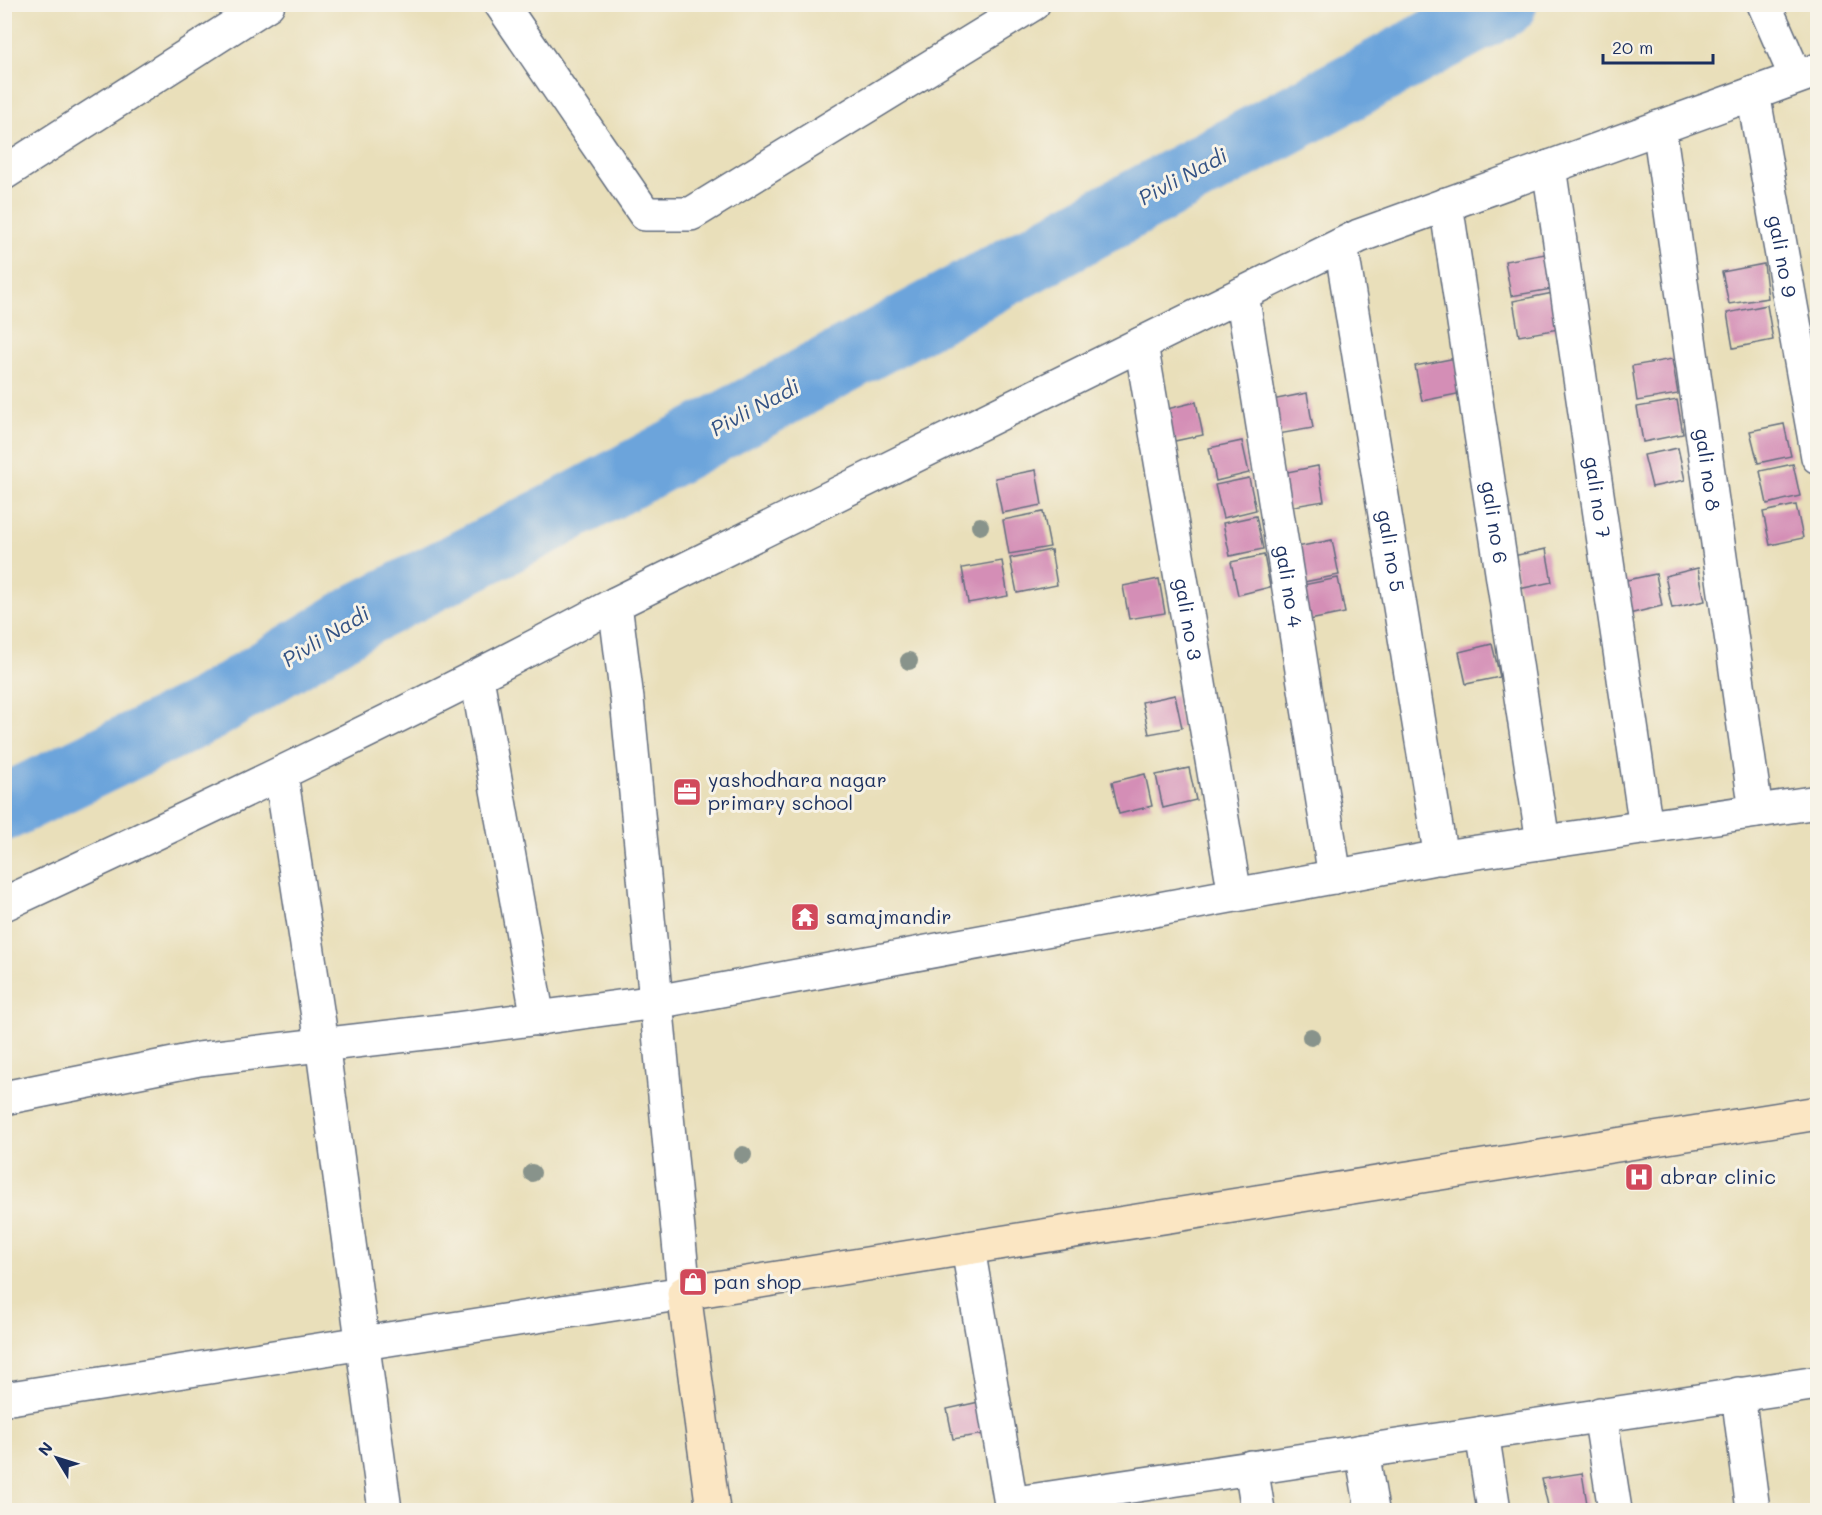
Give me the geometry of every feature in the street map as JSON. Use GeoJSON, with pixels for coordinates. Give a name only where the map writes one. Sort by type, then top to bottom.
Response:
{"type":"FeatureCollection","features":[{"type":"Feature","properties":{"kind":"street"},"geometry":{"type":"LineString","coordinates":[[4,173],[268,4]]}},
{"type":"Feature","properties":{"kind":"street"},"geometry":{"type":"LineString","coordinates":[[501,4],[645,214],[691,214],[1033,4]]}},
{"type":"Feature","properties":{"kind":"street"},"geometry":{"type":"LineString","coordinates":[[4,904],[281,774],[477,678],[615,604],[1341,245],[1446,204],[1807,74],[1764,4]]}},
{"type":"Feature","properties":{"kind":"street","name":"gali no 9"},"geometry":{"type":"LineString","coordinates":[[1753,93],[1818,458]]}},
{"type":"Feature","properties":{"kind":"street","name":"gali no 8"},"geometry":{"type":"LineString","coordinates":[[1659,127],[1756,811]]}},
{"type":"Feature","properties":{"kind":"street","name":"gali no 7"},"geometry":{"type":"LineString","coordinates":[[1549,167],[1646,828]]}},
{"type":"Feature","properties":{"kind":"street","name":"gali no 6"},"geometry":{"type":"LineString","coordinates":[[1446,204],[1544,842]]}},
{"type":"Feature","properties":{"kind":"street","name":"gali no 5"},"geometry":{"type":"LineString","coordinates":[[1341,245],[1441,858]]}},
{"type":"Feature","properties":{"kind":"street","name":"gali no 4"},"geometry":{"type":"LineString","coordinates":[[1242,294],[1335,877]]}},
{"type":"Feature","properties":{"kind":"street","name":"gali no 3"},"geometry":{"type":"LineString","coordinates":[[1141,344],[1235,895]]}},
{"type":"Feature","properties":{"kind":"street"},"geometry":{"type":"LineString","coordinates":[[615,604],[627,699],[684,1293],[713,1510]]}},
{"type":"Feature","properties":{"kind":"street"},"geometry":{"type":"LineString","coordinates":[[477,678],[538,1018]]}},
{"type":"Feature","properties":{"kind":"street"},"geometry":{"type":"LineString","coordinates":[[281,774],[322,1043],[385,1510]]}},
{"type":"Feature","properties":{"kind":"street"},"geometry":{"type":"LineString","coordinates":[[4,1098],[199,1059],[656,1002],[1441,858],[1818,802]]}},
{"type":"Feature","properties":{"kind":"street"},"geometry":{"type":"LineString","coordinates":[[4,1399],[1818,1113]]}},
{"type":"Feature","properties":{"kind":"street"},"geometry":{"type":"LineString","coordinates":[[968,1248],[1011,1504],[1030,1506],[1139,1498],[1251,1467],[1818,1383]]}},
{"type":"Feature","properties":{"kind":"street"},"geometry":{"type":"LineString","coordinates":[[1738,1394],[1753,1510]]}},
{"type":"Feature","properties":{"kind":"street"},"geometry":{"type":"LineString","coordinates":[[1600,1414],[1615,1510]]}},
{"type":"Feature","properties":{"kind":"street"},"geometry":{"type":"LineString","coordinates":[[1482,1433],[1494,1510]]}},
{"type":"Feature","properties":{"kind":"street"},"geometry":{"type":"LineString","coordinates":[[1362,1451],[1372,1510]]}},
{"type":"Feature","properties":{"kind":"street"},"geometry":{"type":"LineString","coordinates":[[1251,1467],[1258,1510]]}},
{"type":"Feature","properties":{"kind":"building"},"geometry":{"type":"Polygon","coordinates":[[[1545,254],[1552,289],[1511,296],[1505,261],[1545,254]]]}},
{"type":"Feature","properties":{"kind":"building"},"geometry":{"type":"Polygon","coordinates":[[[1764,264],[1768,298],[1729,304],[1722,272],[1764,264]]]}},
{"type":"Feature","properties":{"kind":"building"},"geometry":{"type":"Polygon","coordinates":[[[1553,293],[1559,329],[1519,336],[1513,301],[1553,293]]]}},
{"type":"Feature","properties":{"kind":"building"},"geometry":{"type":"Polygon","coordinates":[[[1767,305],[1773,340],[1733,348],[1727,313],[1767,305]]]}},
{"type":"Feature","properties":{"kind":"building"},"geometry":{"type":"Polygon","coordinates":[[[1456,358],[1462,393],[1422,401],[1415,366],[1456,358]]]}},
{"type":"Feature","properties":{"kind":"building"},"geometry":{"type":"Polygon","coordinates":[[[1672,359],[1678,394],[1637,401],[1632,366],[1672,359]]]}},
{"type":"Feature","properties":{"kind":"building"},"geometry":{"type":"Polygon","coordinates":[[[1307,393],[1313,428],[1273,435],[1267,401],[1307,393]]]}},
{"type":"Feature","properties":{"kind":"building"},"geometry":{"type":"Polygon","coordinates":[[[1677,400],[1683,434],[1643,442],[1637,407],[1677,400]]]}},
{"type":"Feature","properties":{"kind":"building"},"geometry":{"type":"Polygon","coordinates":[[[1196,402],[1203,435],[1170,442],[1163,410],[1196,402]]]}},
{"type":"Feature","properties":{"kind":"building"},"geometry":{"type":"Polygon","coordinates":[[[1784,424],[1791,456],[1758,463],[1750,431],[1784,424]]]}},
{"type":"Feature","properties":{"kind":"building"},"geometry":{"type":"Polygon","coordinates":[[[1242,441],[1249,473],[1216,481],[1209,448],[1242,441]]]}},
{"type":"Feature","properties":{"kind":"building"},"geometry":{"type":"Polygon","coordinates":[[[1678,448],[1685,480],[1652,487],[1644,455],[1678,448]]]}},
{"type":"Feature","properties":{"kind":"building"},"geometry":{"type":"Polygon","coordinates":[[[1793,464],[1800,496],[1767,504],[1760,471],[1793,464]]]}},
{"type":"Feature","properties":{"kind":"building"},"geometry":{"type":"Polygon","coordinates":[[[1318,466],[1324,501],[1283,508],[1277,474],[1318,466]]]}},
{"type":"Feature","properties":{"kind":"building"},"geometry":{"type":"Polygon","coordinates":[[[1036,470],[1042,505],[1002,513],[995,478],[1036,470]]]}},
{"type":"Feature","properties":{"kind":"building"},"geometry":{"type":"Polygon","coordinates":[[[1249,478],[1256,510],[1223,518],[1215,485],[1249,478]]]}},
{"type":"Feature","properties":{"kind":"building"},"geometry":{"type":"Polygon","coordinates":[[[1796,505],[1803,538],[1770,545],[1763,512],[1796,505]]]}},
{"type":"Feature","properties":{"kind":"building"},"geometry":{"type":"Polygon","coordinates":[[[1043,512],[1050,547],[1009,554],[1003,520],[1043,512]]]}},
{"type":"Feature","properties":{"kind":"building"},"geometry":{"type":"Polygon","coordinates":[[[1256,516],[1263,549],[1230,556],[1223,523],[1256,516]]]}},
{"type":"Feature","properties":{"kind":"building"},"geometry":{"type":"Polygon","coordinates":[[[1332,540],[1339,575],[1299,583],[1292,548],[1332,540]]]}},
{"type":"Feature","properties":{"kind":"building"},"geometry":{"type":"Polygon","coordinates":[[[1546,549],[1552,582],[1519,589],[1513,556],[1546,549]]]}},
{"type":"Feature","properties":{"kind":"building"},"geometry":{"type":"Polygon","coordinates":[[[1051,550],[1057,585],[1017,593],[1010,558],[1051,550]]]}},
{"type":"Feature","properties":{"kind":"building"},"geometry":{"type":"Polygon","coordinates":[[[1264,555],[1270,587],[1238,595],[1231,562],[1264,555]]]}},
{"type":"Feature","properties":{"kind":"building"},"geometry":{"type":"Polygon","coordinates":[[[1002,561],[1008,596],[968,603],[962,568],[1002,561]]]}},
{"type":"Feature","properties":{"kind":"building"},"geometry":{"type":"Polygon","coordinates":[[[1698,568],[1705,601],[1672,608],[1665,576],[1698,568]]]}},
{"type":"Feature","properties":{"kind":"building"},"geometry":{"type":"Polygon","coordinates":[[[1656,574],[1662,606],[1629,614],[1622,581],[1656,574]]]}},
{"type":"Feature","properties":{"kind":"building"},"geometry":{"type":"Polygon","coordinates":[[[1338,578],[1345,613],[1304,621],[1298,586],[1338,578]]]}},
{"type":"Feature","properties":{"kind":"building"},"geometry":{"type":"Polygon","coordinates":[[[1159,579],[1165,613],[1129,619],[1123,586],[1159,579]]]}},
{"type":"Feature","properties":{"kind":"building"},"geometry":{"type":"Polygon","coordinates":[[[1492,644],[1500,677],[1466,684],[1459,652],[1492,644]]]}},
{"type":"Feature","properties":{"kind":"building"},"geometry":{"type":"Polygon","coordinates":[[[1175,695],[1182,728],[1149,734],[1142,702],[1175,695]]]}},
{"type":"Feature","properties":{"kind":"building"},"geometry":{"type":"Polygon","coordinates":[[[1189,768],[1196,800],[1163,808],[1156,775],[1189,768]]]}},
{"type":"Feature","properties":{"kind":"building"},"geometry":{"type":"Polygon","coordinates":[[[1145,774],[1152,806],[1119,814],[1112,782],[1145,774]]]}},
{"type":"Feature","properties":{"kind":"building"},"geometry":{"type":"Polygon","coordinates":[[[979,1402],[985,1434],[953,1439],[947,1409],[979,1402]]]}},
{"type":"Feature","properties":{"kind":"building"},"geometry":{"type":"Polygon","coordinates":[[[1582,1473],[1588,1510],[1549,1510],[1542,1479],[1582,1473]]]}},
{"type":"Feature","properties":{"kind":"waterway","name":"Pivli Nadi"},"geometry":{"type":"LineString","coordinates":[[4,808],[207,709],[363,614],[553,517],[1504,4]]}},
{"type":"Feature","properties":{"kind":"place","name":"yashodhara nagar primary school"},"geometry":{"type":"Point","coordinates":[687,792]}},
{"type":"Feature","properties":{"kind":"place","name":"samajmandir"},"geometry":{"type":"Point","coordinates":[805,917]}},
{"type":"Feature","properties":{"kind":"place","name":"abrar clinic"},"geometry":{"type":"Point","coordinates":[1639,1177]}},
{"type":"Feature","properties":{"kind":"place","name":"pan shop"},"geometry":{"type":"Point","coordinates":[693,1282]}}]}
